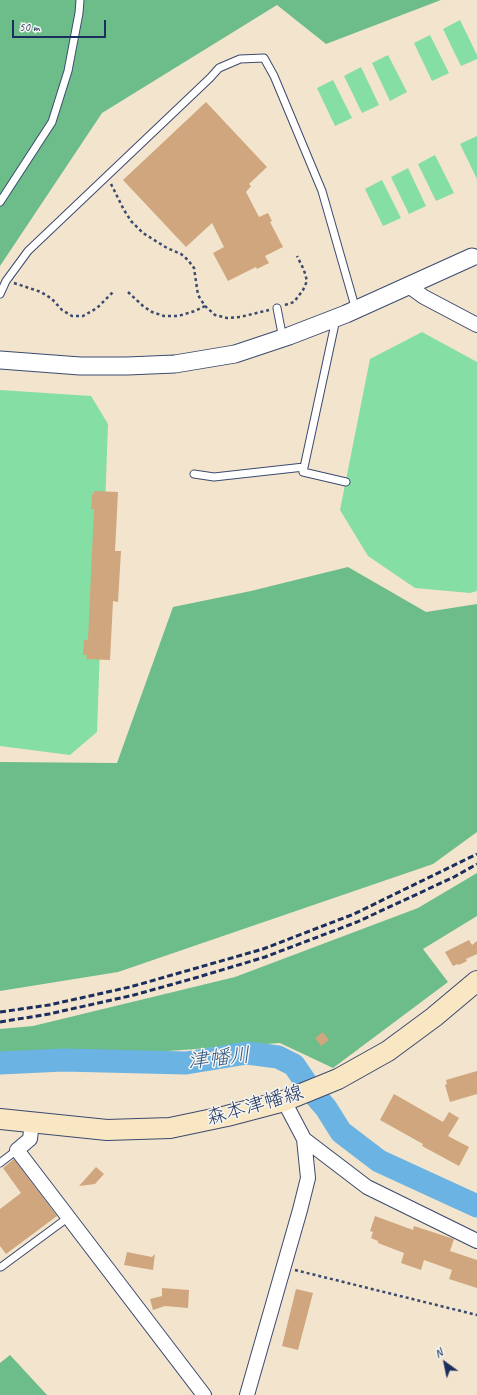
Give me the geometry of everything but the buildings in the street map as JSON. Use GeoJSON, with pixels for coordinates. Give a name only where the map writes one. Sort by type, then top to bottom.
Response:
{"type":"FeatureCollection","features":[{"type":"Feature","properties":{"kind":"main road","name":"森本津幡線"},"geometry":{"type":"LineString","coordinates":[[0,1119],[107,1130],[170,1128],[227,1116],[284,1101],[338,1079],[388,1051],[434,1017],[477,981]]}},
{"type":"Feature","properties":{"kind":"street"},"geometry":{"type":"LineString","coordinates":[[0,360],[80,366],[175,364],[235,354],[283,338],[356,310],[472,257]]}},
{"type":"Feature","properties":{"kind":"street"},"geometry":{"type":"LineString","coordinates":[[410,286],[424,298],[477,325]]}},
{"type":"Feature","properties":{"kind":"street"},"geometry":{"type":"LineString","coordinates":[[247,1395],[308,1178],[304,1139],[284,1101]]}},
{"type":"Feature","properties":{"kind":"street"},"geometry":{"type":"LineString","coordinates":[[32,1122],[30,1139],[17,1150],[204,1395]]}},
{"type":"Feature","properties":{"kind":"street"},"geometry":{"type":"LineString","coordinates":[[304,1139],[367,1187],[477,1241]]}},
{"type":"Feature","properties":{"kind":"lane"},"geometry":{"type":"LineString","coordinates":[[0,202],[52,122],[68,71],[80,0]]}},
{"type":"Feature","properties":{"kind":"lane"},"geometry":{"type":"LineString","coordinates":[[0,294],[6,281],[28,251],[219,68],[240,59],[264,58],[274,76],[322,191],[356,310]]}},
{"type":"Feature","properties":{"kind":"lane"},"geometry":{"type":"LineString","coordinates":[[277,308],[283,338]]}},
{"type":"Feature","properties":{"kind":"lane"},"geometry":{"type":"LineString","coordinates":[[336,318],[303,472],[346,482]]}},
{"type":"Feature","properties":{"kind":"lane"},"geometry":{"type":"LineString","coordinates":[[194,474],[214,477],[304,467]]}},
{"type":"Feature","properties":{"kind":"lane"},"geometry":{"type":"LineString","coordinates":[[0,1163],[17,1150]]}},
{"type":"Feature","properties":{"kind":"lane"},"geometry":{"type":"LineString","coordinates":[[0,1267],[62,1222]]}},
{"type":"Feature","properties":{"kind":"path"},"geometry":{"type":"LineString","coordinates":[[105,178],[113,186],[124,210],[143,233],[188,260],[194,268],[198,295],[205,306],[215,315],[227,318],[240,317],[277,308],[294,302],[303,290],[307,281],[298,256]]}},
{"type":"Feature","properties":{"kind":"path"},"geometry":{"type":"LineString","coordinates":[[6,281],[41,292],[52,299],[62,310],[72,316],[83,316],[88,314],[97,308],[114,291]]}},
{"type":"Feature","properties":{"kind":"path"},"geometry":{"type":"LineString","coordinates":[[128,292],[152,312],[164,316],[178,316],[195,311],[205,306]]}},
{"type":"Feature","properties":{"kind":"path"},"geometry":{"type":"LineString","coordinates":[[284,1267],[477,1314]]}},
{"type":"Feature","properties":{"kind":"green space"},"geometry":{"type":"Polygon","coordinates":[[[0,0],[441,0],[326,44],[277,5],[102,113],[0,266],[0,0]]]}},
{"type":"Feature","properties":{"kind":"green space"},"geometry":{"type":"Polygon","coordinates":[[[460,20],[477,55],[477,59],[461,66],[443,29],[460,20]]]}},
{"type":"Feature","properties":{"kind":"green space"},"geometry":{"type":"Polygon","coordinates":[[[430,35],[449,73],[432,81],[414,43],[430,35]]]}},
{"type":"Feature","properties":{"kind":"green space"},"geometry":{"type":"Polygon","coordinates":[[[388,55],[407,92],[390,101],[372,63],[388,55]]]}},
{"type":"Feature","properties":{"kind":"green space"},"geometry":{"type":"Polygon","coordinates":[[[361,67],[379,105],[362,113],[344,76],[361,67]]]}},
{"type":"Feature","properties":{"kind":"green space"},"geometry":{"type":"Polygon","coordinates":[[[333,80],[352,118],[335,126],[317,88],[333,80]]]}},
{"type":"Feature","properties":{"kind":"green space"},"geometry":{"type":"Polygon","coordinates":[[[477,136],[477,179],[460,144],[477,136]]]}},
{"type":"Feature","properties":{"kind":"green space"},"geometry":{"type":"Polygon","coordinates":[[[435,155],[454,193],[436,201],[418,164],[435,155]]]}},
{"type":"Feature","properties":{"kind":"green space"},"geometry":{"type":"Polygon","coordinates":[[[408,168],[426,206],[409,214],[391,177],[408,168]]]}},
{"type":"Feature","properties":{"kind":"green space"},"geometry":{"type":"Polygon","coordinates":[[[382,180],[401,218],[383,226],[365,189],[382,180]]]}},
{"type":"Feature","properties":{"kind":"green space"},"geometry":{"type":"Polygon","coordinates":[[[422,332],[477,362],[477,591],[470,593],[415,588],[368,556],[340,510],[370,359],[422,332]]]}},
{"type":"Feature","properties":{"kind":"green space"},"geometry":{"type":"Polygon","coordinates":[[[0,390],[91,396],[108,424],[97,732],[70,755],[0,746],[0,390]]]}},
{"type":"Feature","properties":{"kind":"green space"},"geometry":{"type":"Polygon","coordinates":[[[348,567],[426,612],[477,604],[477,832],[433,864],[118,972],[0,991],[0,762],[117,763],[173,607],[251,591],[348,567]]]}},
{"type":"Feature","properties":{"kind":"green space"},"geometry":{"type":"Polygon","coordinates":[[[477,873],[477,916],[423,949],[448,982],[333,1068],[280,1043],[168,1051],[0,1056],[0,1029],[33,1026],[235,977],[418,908],[477,873]]]}},
{"type":"Feature","properties":{"kind":"green space"},"geometry":{"type":"Polygon","coordinates":[[[10,1355],[47,1395],[0,1395],[0,1363],[10,1355]]]}},
{"type":"Feature","properties":{"kind":"waterway","name":"津幡川"},"geometry":{"type":"LineString","coordinates":[[0,1063],[63,1060],[186,1063],[247,1053],[278,1057],[294,1065],[313,1093],[326,1108],[341,1132],[379,1161],[477,1206]]}},
{"type":"Feature","properties":{"kind":"railway"},"geometry":{"type":"LineString","coordinates":[[0,1012],[49,1005],[130,987],[263,949],[354,914],[477,854]]}},
{"type":"Feature","properties":{"kind":"railway"},"geometry":{"type":"LineString","coordinates":[[0,1022],[49,1014],[134,995],[265,957],[357,922],[454,877],[477,864]]}}]}
